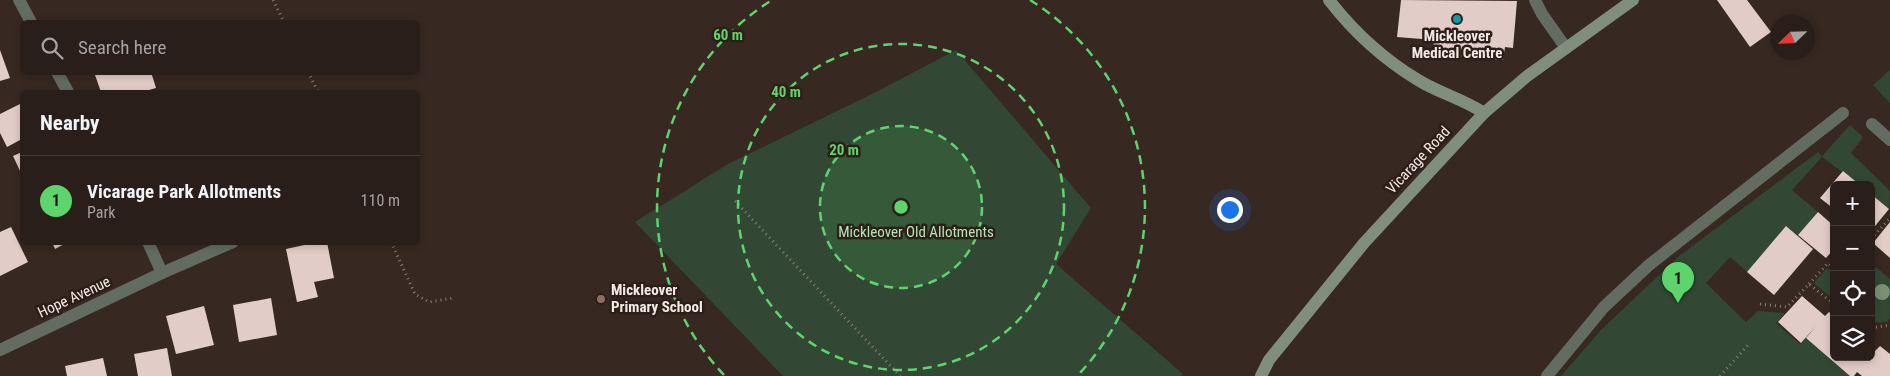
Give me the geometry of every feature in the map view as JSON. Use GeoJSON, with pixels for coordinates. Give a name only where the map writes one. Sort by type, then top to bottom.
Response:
{"type":"FeatureCollection","features":[{"type":"Feature","properties":{"kind":"street"},"geometry":{"type":"LineString","coordinates":[[19,0],[29,20]]}},
{"type":"Feature","properties":{"kind":"street"},"geometry":{"type":"LineString","coordinates":[[1330,0],[1369,42],[1397,65],[1419,81],[1471,104],[1484,113]]}},
{"type":"Feature","properties":{"kind":"street"},"geometry":{"type":"LineString","coordinates":[[1535,0],[1542,14],[1566,48]]}},
{"type":"Feature","properties":{"kind":"street","name":"Vicarage Road"},"geometry":{"type":"LineString","coordinates":[[1264,374],[1269,360],[1364,243],[1484,113],[1526,77],[1634,0]]}},
{"type":"Feature","properties":{"kind":"street"},"geometry":{"type":"LineString","coordinates":[[59,75],[67,90]]}},
{"type":"Feature","properties":{"kind":"street"},"geometry":{"type":"LineString","coordinates":[[1547,376],[1604,308],[1649,265],[1844,113]]}},
{"type":"Feature","properties":{"kind":"street"},"geometry":{"type":"LineString","coordinates":[[1872,124],[1890,140]]}},
{"type":"Feature","properties":{"kind":"street"},"geometry":{"type":"LineString","coordinates":[[149,245],[162,273]]}},
{"type":"Feature","properties":{"kind":"street","name":"Hope Avenue"},"geometry":{"type":"LineString","coordinates":[[0,350],[162,273],[226,245]]}},
{"type":"Feature","properties":{"kind":"path"},"geometry":{"type":"LineString","coordinates":[[273,0],[283,20]]}},
{"type":"Feature","properties":{"kind":"path"},"geometry":{"type":"LineString","coordinates":[[310,75],[317,90]]}},
{"type":"Feature","properties":{"kind":"path"},"geometry":{"type":"LineString","coordinates":[[735,201],[900,376]]}},
{"type":"Feature","properties":{"kind":"path"},"geometry":{"type":"LineString","coordinates":[[1875,235],[1890,218]]}},
{"type":"Feature","properties":{"kind":"path"},"geometry":{"type":"LineString","coordinates":[[391,245],[415,294],[429,302],[453,298]]}},
{"type":"Feature","properties":{"kind":"path"},"geometry":{"type":"LineString","coordinates":[[1760,304],[1786,307],[1828,263],[1830,265]]}},
{"type":"Feature","properties":{"kind":"path"},"geometry":{"type":"LineString","coordinates":[[1809,284],[1830,301]]}},
{"type":"Feature","properties":{"kind":"path"},"geometry":{"type":"LineString","coordinates":[[1875,327],[1890,325]]}},
{"type":"Feature","properties":{"kind":"path"},"geometry":{"type":"LineString","coordinates":[[1720,376],[1749,344]]}},
{"type":"Feature","properties":{"kind":"green space","name":"Mickleover Old Allotments"},"geometry":{"type":"Polygon","coordinates":[[[956,50],[1091,208],[1056,264],[1183,374],[1181,376],[783,376],[635,222],[728,164],[872,94],[956,50]]]}},
{"type":"Feature","properties":{"kind":"green space"},"geometry":{"type":"Polygon","coordinates":[[[1890,70],[1890,103],[1873,85],[1890,70]]]}},
{"type":"Feature","properties":{"kind":"green space"},"geometry":{"type":"Polygon","coordinates":[[[1850,125],[1863,137],[1851,153],[1890,191],[1889,209],[1875,197],[1875,181],[1855,181],[1822,157],[1792,190],[1818,212],[1798,235],[1786,226],[1747,272],[1730,257],[1706,283],[1746,322],[1758,311],[1785,313],[1776,323],[1800,344],[1806,338],[1830,359],[1830,361],[1833,361],[1850,376],[1561,376],[1601,330],[1679,256],[1818,152],[1822,156],[1850,125]]]}},
{"type":"Feature","properties":{"kind":"green space"},"geometry":{"type":"Polygon","coordinates":[[[1875,266],[1890,279],[1890,318],[1887,322],[1875,323],[1875,266]]]}},
{"type":"Feature","properties":{"kind":"green space"},"geometry":{"type":"Polygon","coordinates":[[[1827,268],[1830,271],[1830,297],[1814,283],[1827,268]]]}},
{"type":"Feature","properties":{"kind":"building","name":"Mickleover Medical Centre"},"geometry":{"type":"Polygon","coordinates":[[[1401,0],[1517,1],[1513,48],[1505,47],[1503,60],[1433,54],[1434,40],[1397,37],[1401,0]]]}},
{"type":"Feature","properties":{"kind":"building"},"geometry":{"type":"Polygon","coordinates":[[[1717,0],[1747,0],[1770,31],[1770,33],[1750,47],[1717,0]]]}},
{"type":"Feature","properties":{"kind":"building"},"geometry":{"type":"Polygon","coordinates":[[[0,50],[10,78],[0,81],[0,50]]]}},
{"type":"Feature","properties":{"kind":"building"},"geometry":{"type":"Polygon","coordinates":[[[95,75],[152,75],[156,88],[149,90],[100,90],[95,75]]]}},
{"type":"Feature","properties":{"kind":"building"},"geometry":{"type":"Polygon","coordinates":[[[20,104],[20,140],[7,147],[0,133],[0,114],[20,104]]]}},
{"type":"Feature","properties":{"kind":"building"},"geometry":{"type":"Polygon","coordinates":[[[20,153],[20,171],[13,156],[20,153]]]}},
{"type":"Feature","properties":{"kind":"building"},"geometry":{"type":"Polygon","coordinates":[[[1843,171],[1855,181],[1834,181],[1843,171]]]}},
{"type":"Feature","properties":{"kind":"building"},"geometry":{"type":"Polygon","coordinates":[[[1830,186],[1830,206],[1820,198],[1830,186]]]}},
{"type":"Feature","properties":{"kind":"building"},"geometry":{"type":"Polygon","coordinates":[[[1875,197],[1889,209],[1875,226],[1875,197]]]}},
{"type":"Feature","properties":{"kind":"building"},"geometry":{"type":"Polygon","coordinates":[[[1818,212],[1830,222],[1830,254],[1826,258],[1798,235],[1818,212]]]}},
{"type":"Feature","properties":{"kind":"building"},"geometry":{"type":"Polygon","coordinates":[[[1890,222],[1890,258],[1875,245],[1875,241],[1890,222]]]}},
{"type":"Feature","properties":{"kind":"building"},"geometry":{"type":"Polygon","coordinates":[[[1786,226],[1813,249],[1774,295],[1747,272],[1786,226]]]}},
{"type":"Feature","properties":{"kind":"building"},"geometry":{"type":"Polygon","coordinates":[[[11,227],[28,262],[0,276],[0,232],[11,227]]]}},
{"type":"Feature","properties":{"kind":"building"},"geometry":{"type":"Polygon","coordinates":[[[53,245],[62,245],[55,249],[53,245]]]}},
{"type":"Feature","properties":{"kind":"building"},"geometry":{"type":"Polygon","coordinates":[[[304,245],[328,245],[334,278],[314,282],[318,297],[297,302],[286,249],[304,245]]]}},
{"type":"Feature","properties":{"kind":"building"},"geometry":{"type":"Polygon","coordinates":[[[1802,296],[1825,316],[1829,312],[1830,359],[1806,338],[1816,326],[1801,343],[1778,322],[1802,296]]]}},
{"type":"Feature","properties":{"kind":"building"},"geometry":{"type":"Polygon","coordinates":[[[271,298],[277,335],[239,342],[233,305],[271,298]]]}},
{"type":"Feature","properties":{"kind":"building"},"geometry":{"type":"Polygon","coordinates":[[[204,306],[214,345],[176,354],[166,316],[204,306]]]}},
{"type":"Feature","properties":{"kind":"building"},"geometry":{"type":"Polygon","coordinates":[[[1880,346],[1890,354],[1890,376],[1862,376],[1857,372],[1854,376],[1850,376],[1833,361],[1875,361],[1875,351],[1880,346]]]}},
{"type":"Feature","properties":{"kind":"building"},"geometry":{"type":"Polygon","coordinates":[[[167,348],[172,376],[138,376],[134,354],[167,348]]]}},
{"type":"Feature","properties":{"kind":"building"},"geometry":{"type":"Polygon","coordinates":[[[103,358],[107,376],[67,376],[65,366],[103,358]]]}},
{"type":"Feature","properties":{"kind":"place","name":"Mickleover Medical Centre"},"geometry":{"type":"Point","coordinates":[1457,19]}},
{"type":"Feature","properties":{"kind":"place","name":"Mickleover Primary School"},"geometry":{"type":"Point","coordinates":[601,299]}},
{"type":"Feature","properties":{"kind":"place","name":"Vicarage Park Allotments"},"geometry":{"type":"Point","coordinates":[1678,303]}}]}
